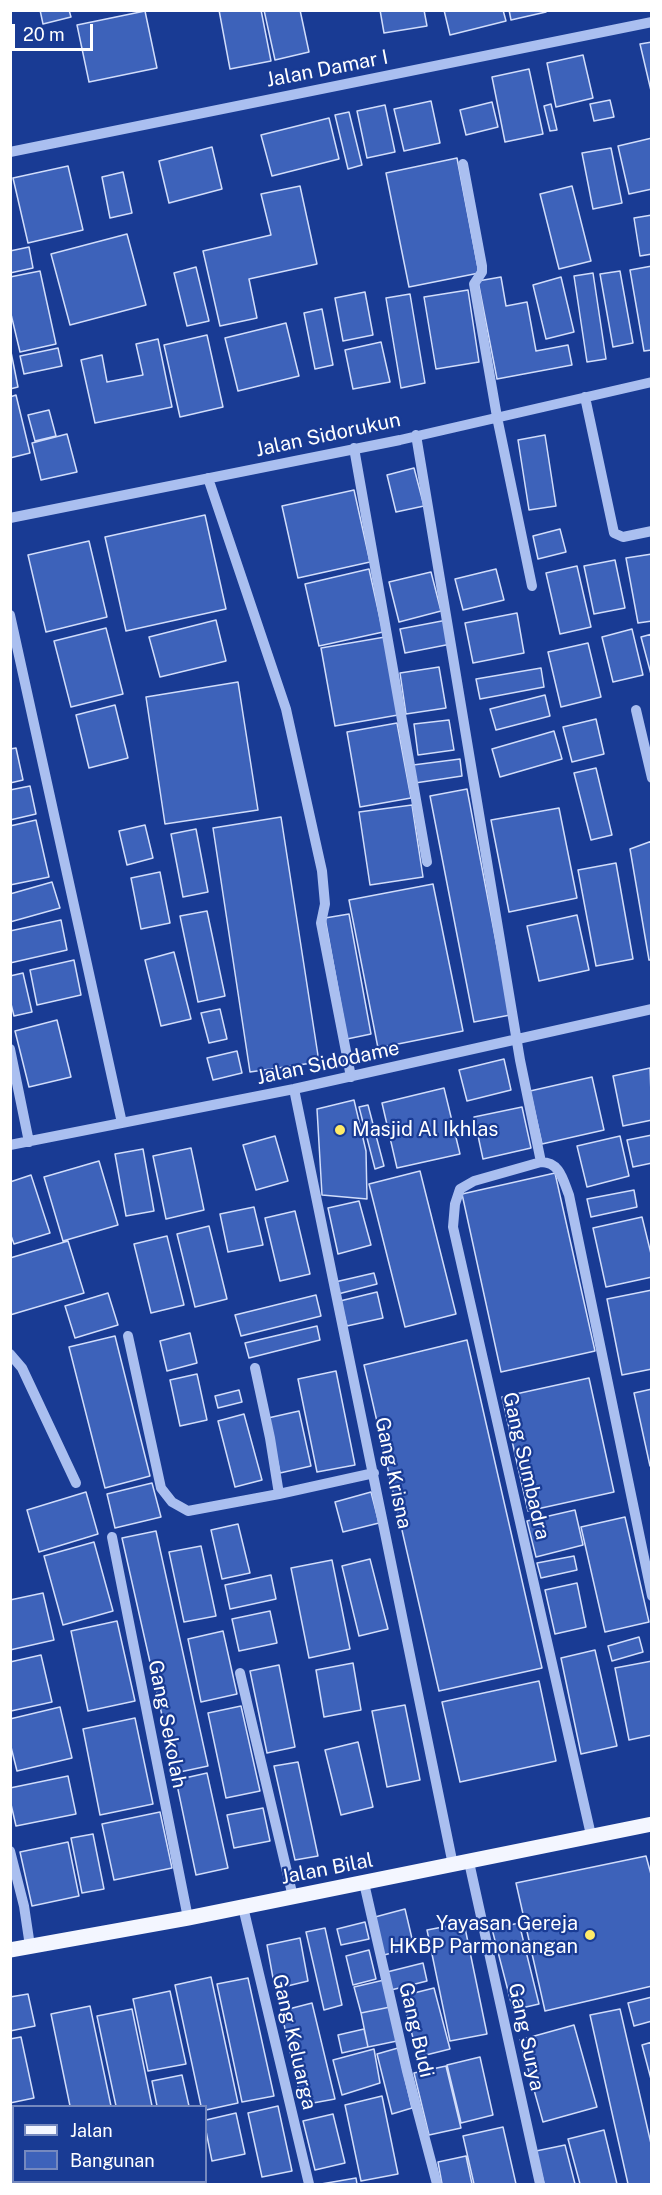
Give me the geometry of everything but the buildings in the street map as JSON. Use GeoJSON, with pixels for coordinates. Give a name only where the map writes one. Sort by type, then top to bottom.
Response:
{"type":"FeatureCollection","features":[{"type":"Feature","properties":{"kind":"main road","name":"Jalan Bilal"},"geometry":{"type":"LineString","coordinates":[[10,1950],[188,1918],[651,1824]]}},
{"type":"Feature","properties":{"kind":"street","name":"Jalan Damar I"},"geometry":{"type":"LineString","coordinates":[[10,152],[651,22]]}},
{"type":"Feature","properties":{"kind":"street"},"geometry":{"type":"LineString","coordinates":[[463,164],[482,266],[482,272],[474,284],[532,586]]}},
{"type":"Feature","properties":{"kind":"street","name":"Jalan Sidorukun"},"geometry":{"type":"LineString","coordinates":[[10,518],[416,435],[651,382]]}},
{"type":"Feature","properties":{"kind":"street"},"geometry":{"type":"LineString","coordinates":[[585,397],[614,533],[623,537],[651,531]]}},
{"type":"Feature","properties":{"kind":"street"},"geometry":{"type":"LineString","coordinates":[[416,435],[517,1040],[541,1162],[549,1162],[560,1170],[568,1195],[651,1596]]}},
{"type":"Feature","properties":{"kind":"street"},"geometry":{"type":"LineString","coordinates":[[354,448],[427,862]]}},
{"type":"Feature","properties":{"kind":"street"},"geometry":{"type":"LineString","coordinates":[[208,478],[286,709],[321,872],[325,904],[321,923],[351,1077]]}},
{"type":"Feature","properties":{"kind":"street"},"geometry":{"type":"LineString","coordinates":[[10,615],[122,1123]]}},
{"type":"Feature","properties":{"kind":"street"},"geometry":{"type":"LineString","coordinates":[[636,710],[651,778]]}},
{"type":"Feature","properties":{"kind":"street","name":"Jalan Sidodame"},"geometry":{"type":"LineString","coordinates":[[10,1145],[351,1077],[651,1009]]}},
{"type":"Feature","properties":{"kind":"street"},"geometry":{"type":"LineString","coordinates":[[10,1049],[29,1142]]}},
{"type":"Feature","properties":{"kind":"street","name":"Gang Krisna"},"geometry":{"type":"LineString","coordinates":[[294,1089],[453,1865]]}},
{"type":"Feature","properties":{"kind":"street","name":"Gang Sumbadra"},"geometry":{"type":"LineString","coordinates":[[541,1162],[474,1181],[460,1189],[455,1204],[453,1227],[591,1835]]}},
{"type":"Feature","properties":{"kind":"street"},"geometry":{"type":"LineString","coordinates":[[128,1336],[161,1488],[172,1502],[188,1511],[374,1473]]}},
{"type":"Feature","properties":{"kind":"street"},"geometry":{"type":"LineString","coordinates":[[10,1354],[22,1368],[76,1483]]}},
{"type":"Feature","properties":{"kind":"street"},"geometry":{"type":"LineString","coordinates":[[255,1368],[279,1494]]}},
{"type":"Feature","properties":{"kind":"street","name":"Gang Sekolah"},"geometry":{"type":"LineString","coordinates":[[112,1537],[188,1918]]}},
{"type":"Feature","properties":{"kind":"street"},"geometry":{"type":"LineString","coordinates":[[240,1673],[293,1897]]}},
{"type":"Feature","properties":{"kind":"street"},"geometry":{"type":"LineString","coordinates":[[10,1851],[24,1906],[30,1946]]}},
{"type":"Feature","properties":{"kind":"street","name":"Gang Surya"},"geometry":{"type":"LineString","coordinates":[[469,1862],[540,2184]]}},
{"type":"Feature","properties":{"kind":"street","name":"Gang Budi"},"geometry":{"type":"LineString","coordinates":[[364,1883],[407,2071],[437,2184]]}},
{"type":"Feature","properties":{"kind":"street","name":"Gang Keluarga"},"geometry":{"type":"LineString","coordinates":[[243,1907],[309,2184]]}},
{"type":"Feature","properties":{"kind":"place","name":"Masjid Al Ikhlas"},"geometry":{"type":"Point","coordinates":[340,1130]}},
{"type":"Feature","properties":{"kind":"place","name":"Yayasan Gereja HKBP Parmonangan"},"geometry":{"type":"Point","coordinates":[590,1935]}}]}
